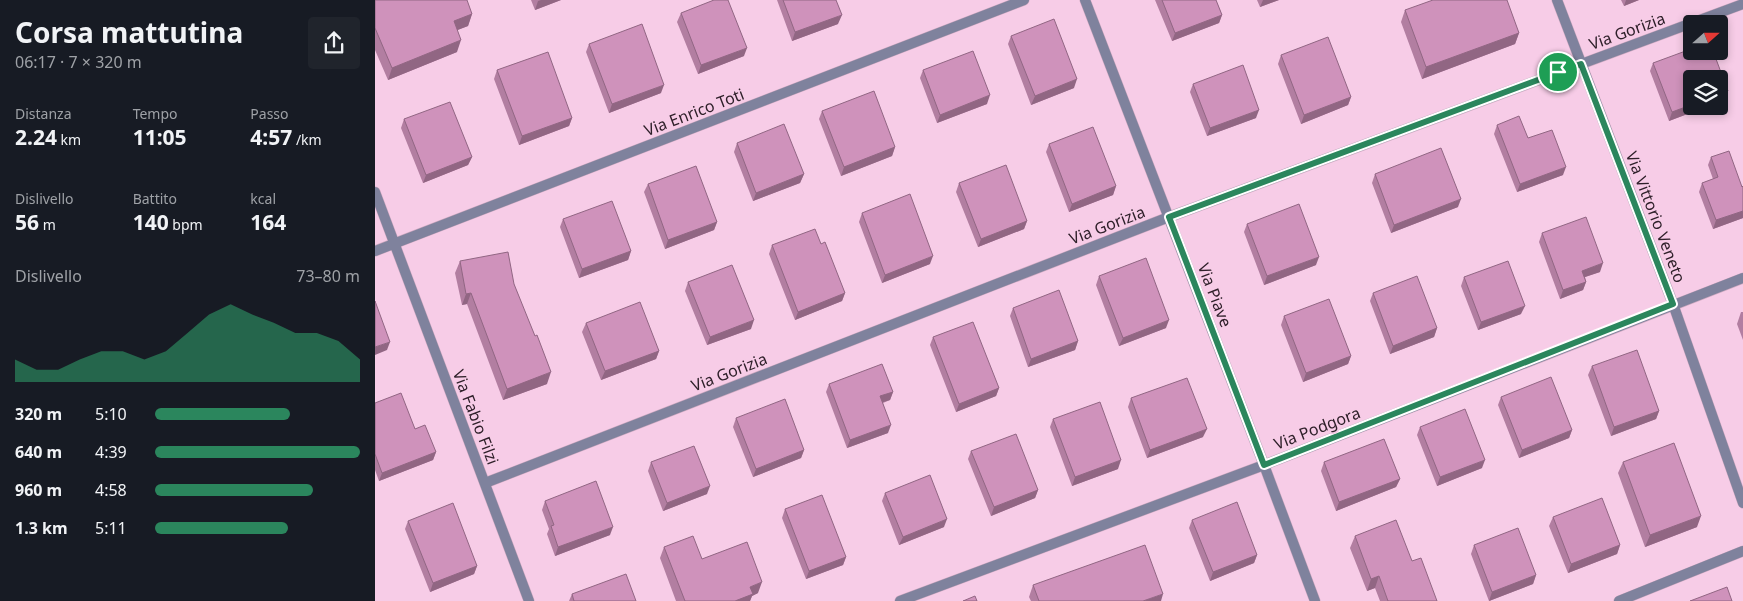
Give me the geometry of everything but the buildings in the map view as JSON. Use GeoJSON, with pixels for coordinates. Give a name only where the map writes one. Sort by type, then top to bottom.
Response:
{"type":"FeatureCollection","features":[{"type":"Feature","properties":{"kind":"street","name":"Via Enrico Toti"},"geometry":{"type":"LineString","coordinates":[[375,251],[1024,0]]}},
{"type":"Feature","properties":{"kind":"street","name":"Via Piave"},"geometry":{"type":"LineString","coordinates":[[1085,0],[1315,601]]}},
{"type":"Feature","properties":{"kind":"street","name":"Via Vittorio Veneto"},"geometry":{"type":"LineString","coordinates":[[1557,0],[1673,304],[1743,503]]}},
{"type":"Feature","properties":{"kind":"street","name":"Via Gorizia"},"geometry":{"type":"LineString","coordinates":[[485,483],[1169,217],[1743,4]]}},
{"type":"Feature","properties":{"kind":"street","name":"Via Fabio Filzi"},"geometry":{"type":"LineString","coordinates":[[375,192],[529,601]]}},
{"type":"Feature","properties":{"kind":"street","name":"Via Podgora"},"geometry":{"type":"LineString","coordinates":[[900,601],[1264,465],[1743,278]]}},
{"type":"Feature","properties":{"kind":"street"},"geometry":{"type":"LineString","coordinates":[[1619,601],[1743,551]]}},
{"type":"Feature","properties":{"kind":"route"},"geometry":{"type":"LineString","coordinates":[[1581,64],[1673,304],[1264,465],[1169,217],[1558,72],[1581,64]]}}]}
